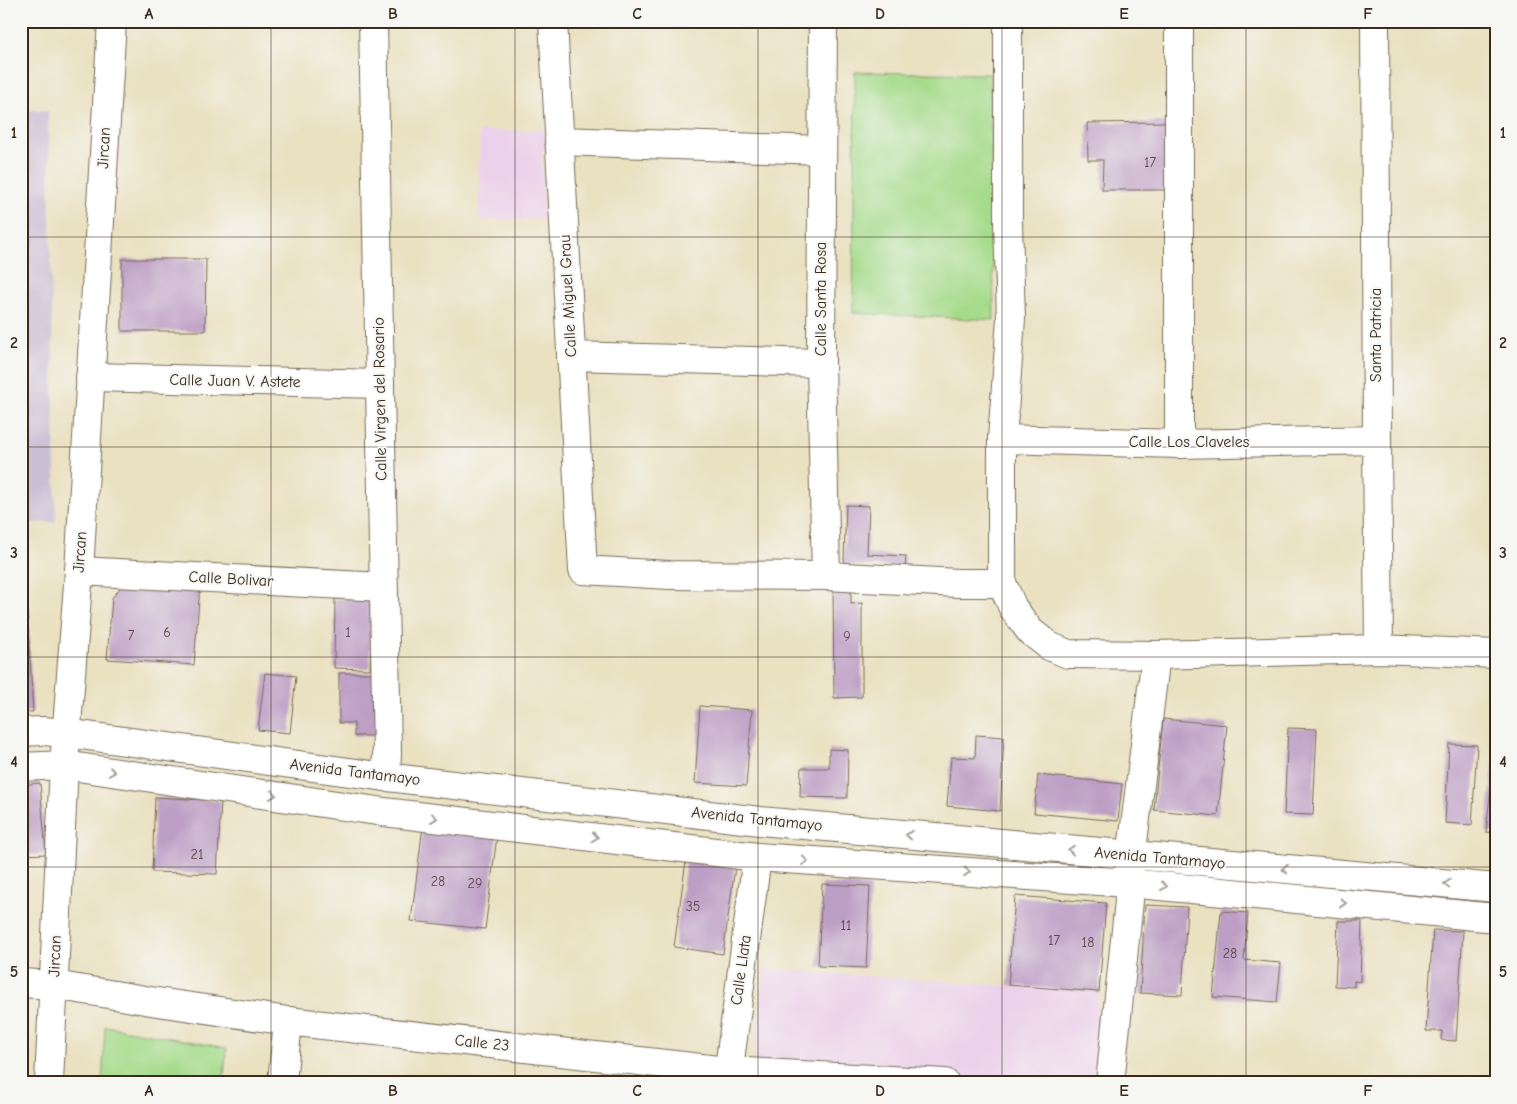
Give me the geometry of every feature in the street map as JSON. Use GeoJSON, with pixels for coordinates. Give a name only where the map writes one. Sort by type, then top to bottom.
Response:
{"type":"FeatureCollection","features":[{"type":"Feature","properties":{"kind":"street","name":"Jircan"},"geometry":{"type":"LineString","coordinates":[[49,1083],[64,765],[79,571],[112,21]]}},
{"type":"Feature","properties":{"kind":"street","name":"Calle Virgen del Rosario"},"geometry":{"type":"LineString","coordinates":[[373,21],[387,743],[386,777]]}},
{"type":"Feature","properties":{"kind":"street","name":"Calle Miguel Grau"},"geometry":{"type":"LineString","coordinates":[[553,21],[583,570],[669,575],[826,576]]}},
{"type":"Feature","properties":{"kind":"street","name":"Calle Santa Rosa"},"geometry":{"type":"LineString","coordinates":[[823,21],[821,362],[826,576]]}},
{"type":"Feature","properties":{"kind":"street"},"geometry":{"type":"LineString","coordinates":[[1008,21],[1008,223],[1011,319],[1002,439],[1002,583],[1013,608],[1030,631],[1049,646],[1068,654],[1156,655],[1380,649],[1496,654]]}},
{"type":"Feature","properties":{"kind":"street"},"geometry":{"type":"LineString","coordinates":[[1179,444],[1180,21]]}},
{"type":"Feature","properties":{"kind":"street","name":"Santa Patricia"},"geometry":{"type":"LineString","coordinates":[[1375,21],[1376,440],[1380,649]]}},
{"type":"Feature","properties":{"kind":"street"},"geometry":{"type":"LineString","coordinates":[[559,141],[822,150]]}},
{"type":"Feature","properties":{"kind":"street"},"geometry":{"type":"LineString","coordinates":[[571,356],[821,362]]}},
{"type":"Feature","properties":{"kind":"street","name":"Calle Juan V. Astete"},"geometry":{"type":"LineString","coordinates":[[90,377],[380,384]]}},
{"type":"Feature","properties":{"kind":"street","name":"Calle Los Claveles"},"geometry":{"type":"LineString","coordinates":[[1002,439],[1179,444],[1376,440]]}},
{"type":"Feature","properties":{"kind":"street","name":"Calle Bolivar"},"geometry":{"type":"LineString","coordinates":[[79,571],[383,587]]}},
{"type":"Feature","properties":{"kind":"street"},"geometry":{"type":"LineString","coordinates":[[826,576],[958,583],[1002,583]]}},
{"type":"Feature","properties":{"kind":"street"},"geometry":{"type":"LineString","coordinates":[[1110,1083],[1129,901],[1128,883],[1156,655]]}},
{"type":"Feature","properties":{"kind":"street","name":"Avenida Tantamayo"},"geometry":{"type":"LineString","coordinates":[[21,732],[66,733],[386,777],[760,821],[1496,888]]}},
{"type":"Feature","properties":{"kind":"street","name":"Avenida Tantamayo"},"geometry":{"type":"LineString","coordinates":[[21,767],[64,765],[384,812],[756,857],[1128,883],[1496,918]]}},
{"type":"Feature","properties":{"kind":"street","name":"Calle Llata"},"geometry":{"type":"LineString","coordinates":[[727,1077],[756,857]]}},
{"type":"Feature","properties":{"kind":"street","name":"Calle 23"},"geometry":{"type":"LineString","coordinates":[[21,983],[54,985],[288,1021],[727,1077],[945,1083]]}},
{"type":"Feature","properties":{"kind":"street"},"geometry":{"type":"LineString","coordinates":[[282,1083],[288,1021]]}},
{"type":"Feature","properties":{"kind":"shaded area"},"geometry":{"type":"Polygon","coordinates":[[[21,110],[48,110],[56,522],[21,523],[21,110]]]}},
{"type":"Feature","properties":{"kind":"shaded area"},"geometry":{"type":"Polygon","coordinates":[[[551,130],[551,149],[542,149],[543,219],[479,220],[479,131],[551,130]]]}},
{"type":"Feature","properties":{"kind":"shaded area"},"geometry":{"type":"Polygon","coordinates":[[[764,969],[1099,992],[1093,1083],[1038,1083],[754,1065],[764,969]]]}},
{"type":"Feature","properties":{"kind":"green space"},"geometry":{"type":"Polygon","coordinates":[[[855,72],[990,74],[994,320],[853,313],[855,72]]]}},
{"type":"Feature","properties":{"kind":"green space"},"geometry":{"type":"Polygon","coordinates":[[[105,1026],[227,1048],[223,1083],[102,1083],[105,1026]]]}},
{"type":"Feature","properties":{"kind":"building"},"geometry":{"type":"Polygon","coordinates":[[[1166,122],[1166,190],[1102,190],[1103,160],[1088,160],[1087,123],[1166,122]]]}},
{"type":"Feature","properties":{"kind":"building"},"geometry":{"type":"Polygon","coordinates":[[[122,259],[206,259],[205,331],[122,331],[122,259]]]}},
{"type":"Feature","properties":{"kind":"building"},"geometry":{"type":"Polygon","coordinates":[[[846,505],[869,506],[867,554],[906,556],[905,567],[848,565],[844,560],[846,505]]]}},
{"type":"Feature","properties":{"kind":"building"},"geometry":{"type":"Polygon","coordinates":[[[21,535],[23,535],[33,712],[21,712],[21,535]]]}},
{"type":"Feature","properties":{"kind":"building"},"geometry":{"type":"Polygon","coordinates":[[[833,585],[851,585],[851,604],[862,603],[862,697],[834,698],[833,585]]]}},
{"type":"Feature","properties":{"kind":"building"},"geometry":{"type":"Polygon","coordinates":[[[200,586],[194,665],[107,659],[112,598],[121,587],[200,586]]]}},
{"type":"Feature","properties":{"kind":"building"},"geometry":{"type":"Polygon","coordinates":[[[335,599],[372,599],[370,669],[334,668],[335,599]]]}},
{"type":"Feature","properties":{"kind":"building"},"geometry":{"type":"Polygon","coordinates":[[[265,673],[296,676],[290,733],[258,730],[265,673]]]}},
{"type":"Feature","properties":{"kind":"building"},"geometry":{"type":"Polygon","coordinates":[[[339,673],[377,673],[379,736],[354,736],[354,723],[339,723],[339,673]]]}},
{"type":"Feature","properties":{"kind":"building"},"geometry":{"type":"Polygon","coordinates":[[[700,706],[752,710],[746,786],[695,783],[700,706]]]}},
{"type":"Feature","properties":{"kind":"building"},"geometry":{"type":"Polygon","coordinates":[[[1163,719],[1227,725],[1218,816],[1154,810],[1163,719]]]}},
{"type":"Feature","properties":{"kind":"building"},"geometry":{"type":"Polygon","coordinates":[[[1288,728],[1317,729],[1313,815],[1284,814],[1288,728]]]}},
{"type":"Feature","properties":{"kind":"building"},"geometry":{"type":"Polygon","coordinates":[[[976,735],[1004,737],[1000,811],[947,806],[951,757],[975,758],[976,735]]]}},
{"type":"Feature","properties":{"kind":"building"},"geometry":{"type":"Polygon","coordinates":[[[1449,744],[1477,745],[1472,825],[1445,823],[1449,744]]]}},
{"type":"Feature","properties":{"kind":"building"},"geometry":{"type":"Polygon","coordinates":[[[829,749],[848,750],[847,798],[800,797],[801,768],[829,768],[829,749]]]}},
{"type":"Feature","properties":{"kind":"building"},"geometry":{"type":"Polygon","coordinates":[[[1494,759],[1496,759],[1496,833],[1486,832],[1494,759]]]}},
{"type":"Feature","properties":{"kind":"building"},"geometry":{"type":"Polygon","coordinates":[[[1038,775],[1122,784],[1118,821],[1034,813],[1038,775]]]}},
{"type":"Feature","properties":{"kind":"building"},"geometry":{"type":"Polygon","coordinates":[[[40,783],[46,854],[23,855],[21,785],[40,783]]]}},
{"type":"Feature","properties":{"kind":"building"},"geometry":{"type":"Polygon","coordinates":[[[155,797],[221,801],[217,874],[152,872],[155,797]]]}},
{"type":"Feature","properties":{"kind":"building"},"geometry":{"type":"Polygon","coordinates":[[[423,826],[497,836],[485,929],[411,921],[423,826]]]}},
{"type":"Feature","properties":{"kind":"building"},"geometry":{"type":"Polygon","coordinates":[[[686,861],[735,867],[723,954],[674,947],[686,861]]]}},
{"type":"Feature","properties":{"kind":"building"},"geometry":{"type":"Polygon","coordinates":[[[822,884],[870,886],[866,968],[818,966],[822,884]]]}},
{"type":"Feature","properties":{"kind":"building"},"geometry":{"type":"Polygon","coordinates":[[[1015,896],[1106,903],[1099,992],[1008,985],[1015,896]]]}},
{"type":"Feature","properties":{"kind":"building"},"geometry":{"type":"Polygon","coordinates":[[[1145,905],[1187,907],[1182,995],[1140,993],[1145,905]]]}},
{"type":"Feature","properties":{"kind":"building"},"geometry":{"type":"Polygon","coordinates":[[[1221,911],[1248,913],[1244,960],[1281,963],[1277,1002],[1213,997],[1221,911]]]}},
{"type":"Feature","properties":{"kind":"building"},"geometry":{"type":"Polygon","coordinates":[[[1338,921],[1362,921],[1360,982],[1354,981],[1354,987],[1335,986],[1338,921]]]}},
{"type":"Feature","properties":{"kind":"building"},"geometry":{"type":"Polygon","coordinates":[[[1433,930],[1463,931],[1456,1041],[1441,1040],[1442,1031],[1426,1031],[1433,930]]]}}]}
